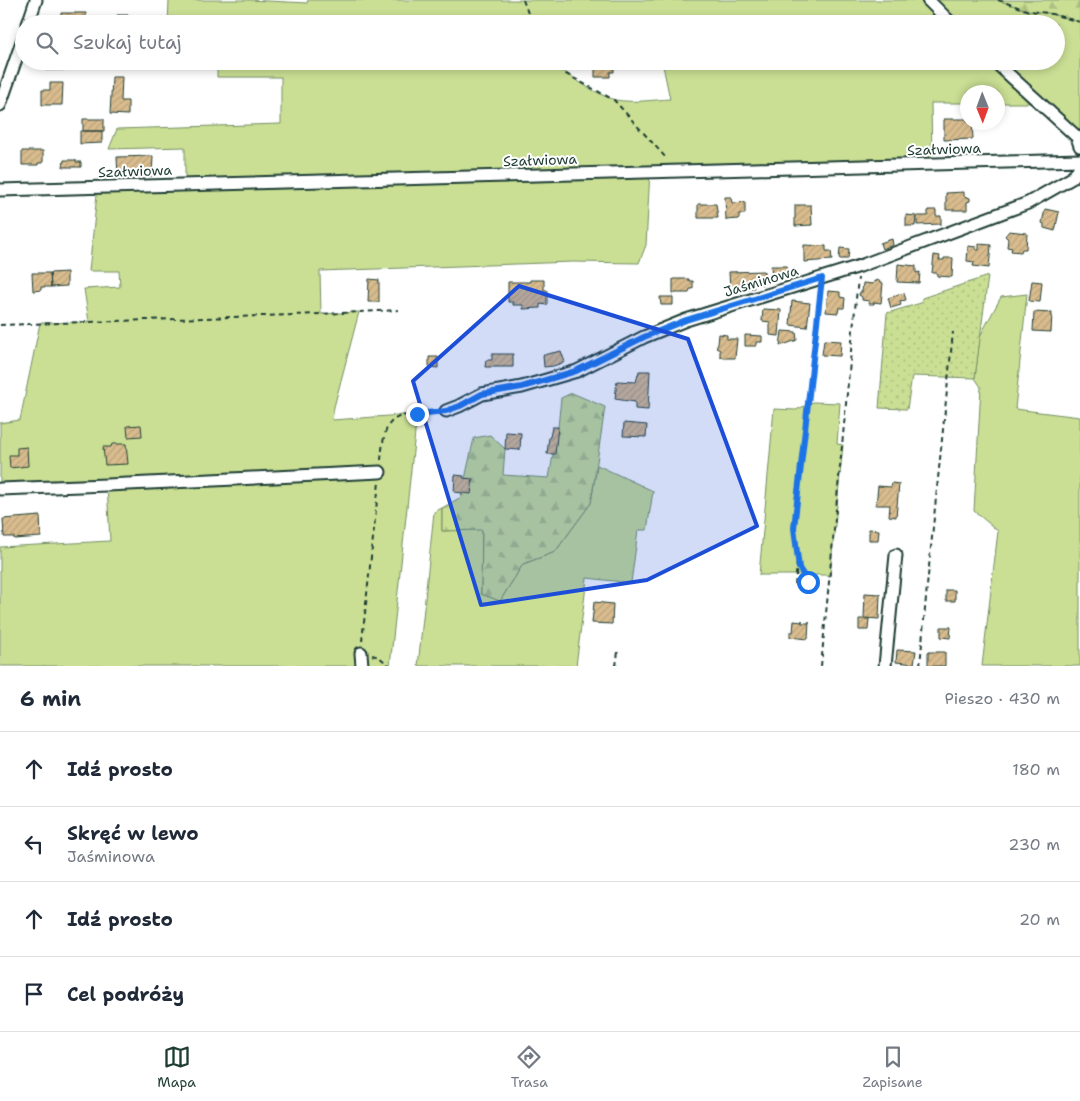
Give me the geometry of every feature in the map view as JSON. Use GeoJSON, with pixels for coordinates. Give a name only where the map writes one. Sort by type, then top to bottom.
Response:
{"type":"FeatureCollection","features":[{"type":"Feature","properties":{"kind":"street"},"geometry":{"type":"LineString","coordinates":[[31,15],[36,0]]}},
{"type":"Feature","properties":{"kind":"street"},"geometry":{"type":"LineString","coordinates":[[928,0],[943,15]]}},
{"type":"Feature","properties":{"kind":"street"},"geometry":{"type":"LineString","coordinates":[[0,105],[15,62]]}},
{"type":"Feature","properties":{"kind":"street"},"geometry":{"type":"LineString","coordinates":[[1004,70],[1077,137],[1080,146]]}},
{"type":"Feature","properties":{"kind":"street","name":"Szałwiowa"},"geometry":{"type":"LineString","coordinates":[[0,190],[1080,160]]}},
{"type":"Feature","properties":{"kind":"street","name":"Jaśminowa"},"geometry":{"type":"LineString","coordinates":[[446,411],[482,394],[522,387],[576,371],[644,337],[686,320],[860,266],[1028,203],[1072,178],[1080,167]]}},
{"type":"Feature","properties":{"kind":"street"},"geometry":{"type":"LineString","coordinates":[[0,488],[107,485],[380,472]]}},
{"type":"Feature","properties":{"kind":"street"},"geometry":{"type":"LineString","coordinates":[[885,666],[896,555]]}},
{"type":"Feature","properties":{"kind":"street"},"geometry":{"type":"LineString","coordinates":[[361,653],[362,666]]}},
{"type":"Feature","properties":{"kind":"path"},"geometry":{"type":"LineString","coordinates":[[523,0],[529,15]]}},
{"type":"Feature","properties":{"kind":"path"},"geometry":{"type":"LineString","coordinates":[[998,0],[1028,10],[1055,15]]}},
{"type":"Feature","properties":{"kind":"path"},"geometry":{"type":"LineString","coordinates":[[1065,18],[1080,22]]}},
{"type":"Feature","properties":{"kind":"path"},"geometry":{"type":"LineString","coordinates":[[562,70],[614,100],[677,170]]}},
{"type":"Feature","properties":{"kind":"path"},"geometry":{"type":"LineString","coordinates":[[821,666],[860,266]]}},
{"type":"Feature","properties":{"kind":"path"},"geometry":{"type":"LineString","coordinates":[[809,586],[799,568],[794,528],[822,278]]}},
{"type":"Feature","properties":{"kind":"path"},"geometry":{"type":"LineString","coordinates":[[0,325],[399,310]]}},
{"type":"Feature","properties":{"kind":"path"},"geometry":{"type":"LineString","coordinates":[[920,666],[953,332]]}},
{"type":"Feature","properties":{"kind":"path"},"geometry":{"type":"LineString","coordinates":[[390,666],[379,657],[361,653],[383,437],[391,421],[398,416],[446,411]]}},
{"type":"Feature","properties":{"kind":"path"},"geometry":{"type":"LineString","coordinates":[[795,586],[798,562]]}},
{"type":"Feature","properties":{"kind":"path"},"geometry":{"type":"LineString","coordinates":[[616,666],[618,652]]}},
{"type":"Feature","properties":{"kind":"highlighted area"},"geometry":{"type":"Polygon","coordinates":[[[519,286],[688,339],[757,526],[647,580],[481,605],[413,381],[519,286]]]}},
{"type":"Feature","properties":{"kind":"green space"},"geometry":{"type":"Polygon","coordinates":[[[169,0],[249,0],[307,3],[308,0],[920,0],[936,15],[168,15],[169,0]]]}},
{"type":"Feature","properties":{"kind":"green space"},"geometry":{"type":"Polygon","coordinates":[[[934,0],[998,0],[1029,11],[1055,15],[950,15],[934,0]]]}},
{"type":"Feature","properties":{"kind":"green space"},"geometry":{"type":"Polygon","coordinates":[[[998,0],[1080,0],[1080,22],[1065,18],[1065,15],[1029,11],[998,0]]]}},
{"type":"Feature","properties":{"kind":"green space"},"geometry":{"type":"Polygon","coordinates":[[[1065,18],[1080,22],[1080,136],[1010,70],[1065,70],[1065,18]]]}},
{"type":"Feature","properties":{"kind":"green space"},"geometry":{"type":"Polygon","coordinates":[[[217,70],[563,70],[592,90],[609,98],[636,101],[670,99],[664,70],[995,70],[1030,103],[1005,103],[1005,85],[960,85],[960,103],[931,103],[932,159],[650,171],[646,245],[639,263],[572,262],[320,271],[321,314],[359,312],[332,420],[417,414],[390,666],[0,666],[0,547],[110,541],[107,485],[0,489],[0,423],[20,420],[40,323],[89,322],[84,289],[120,287],[119,271],[89,271],[97,194],[0,196],[0,190],[173,185],[185,179],[185,147],[109,149],[117,129],[281,124],[281,77],[217,77],[217,70]]]}},
{"type":"Feature","properties":{"kind":"green space"},"geometry":{"type":"Polygon","coordinates":[[[988,276],[975,378],[912,376],[907,409],[879,408],[887,313],[921,303],[922,298],[988,276]]]}},
{"type":"Feature","properties":{"kind":"green space"},"geometry":{"type":"Polygon","coordinates":[[[1027,294],[1015,409],[1080,417],[1080,666],[982,666],[998,531],[974,511],[981,387],[975,378],[980,336],[1001,297],[1027,294]]]}},
{"type":"Feature","properties":{"kind":"green space"},"geometry":{"type":"Polygon","coordinates":[[[572,393],[605,407],[591,503],[555,552],[523,564],[500,601],[481,594],[482,530],[442,531],[442,508],[461,497],[474,438],[490,435],[505,449],[503,475],[549,478],[561,398],[572,393]]]}},
{"type":"Feature","properties":{"kind":"green space"},"geometry":{"type":"Polygon","coordinates":[[[813,402],[840,403],[837,444],[843,445],[830,575],[759,575],[774,409],[796,410],[813,402]]]}},
{"type":"Feature","properties":{"kind":"green space"},"geometry":{"type":"Polygon","coordinates":[[[597,465],[653,491],[647,530],[638,530],[631,583],[587,578],[576,666],[418,666],[434,512],[442,508],[442,531],[482,529],[481,593],[500,601],[523,564],[555,552],[591,503],[597,465]]]}},
{"type":"Feature","properties":{"kind":"building"},"geometry":{"type":"Polygon","coordinates":[[[61,13],[86,13],[86,15],[61,15],[61,13]]]}},
{"type":"Feature","properties":{"kind":"building"},"geometry":{"type":"Polygon","coordinates":[[[595,70],[614,70],[614,72],[610,72],[610,77],[595,77],[595,70]]]}},
{"type":"Feature","properties":{"kind":"building"},"geometry":{"type":"Polygon","coordinates":[[[112,77],[122,77],[121,101],[128,101],[128,115],[110,114],[112,77]]]}},
{"type":"Feature","properties":{"kind":"building"},"geometry":{"type":"Polygon","coordinates":[[[50,83],[63,83],[62,105],[42,105],[42,90],[50,90],[50,83]]]}},
{"type":"Feature","properties":{"kind":"building"},"geometry":{"type":"Polygon","coordinates":[[[83,119],[104,119],[104,131],[83,131],[83,119]]]}},
{"type":"Feature","properties":{"kind":"building"},"geometry":{"type":"Polygon","coordinates":[[[944,119],[960,119],[960,130],[972,130],[973,139],[944,140],[944,119]]]}},
{"type":"Feature","properties":{"kind":"building"},"geometry":{"type":"Polygon","coordinates":[[[80,131],[102,131],[102,143],[80,144],[80,131]]]}},
{"type":"Feature","properties":{"kind":"building"},"geometry":{"type":"Polygon","coordinates":[[[22,151],[43,151],[43,163],[38,163],[38,165],[22,165],[22,151]]]}},
{"type":"Feature","properties":{"kind":"building"},"geometry":{"type":"Polygon","coordinates":[[[153,156],[152,176],[118,177],[117,157],[153,156]]]}},
{"type":"Feature","properties":{"kind":"building"},"geometry":{"type":"Polygon","coordinates":[[[64,160],[81,162],[81,167],[63,167],[64,160]]]}},
{"type":"Feature","properties":{"kind":"building"},"geometry":{"type":"Polygon","coordinates":[[[964,192],[964,196],[970,198],[970,201],[967,202],[967,210],[946,210],[946,193],[964,192]]]}},
{"type":"Feature","properties":{"kind":"building"},"geometry":{"type":"Polygon","coordinates":[[[725,197],[731,197],[732,203],[745,202],[745,214],[739,214],[739,219],[726,220],[725,197]]]}},
{"type":"Feature","properties":{"kind":"building"},"geometry":{"type":"Polygon","coordinates":[[[698,204],[716,204],[718,218],[698,218],[698,204]]]}},
{"type":"Feature","properties":{"kind":"building"},"geometry":{"type":"Polygon","coordinates":[[[795,205],[811,205],[812,225],[795,226],[795,205]]]}},
{"type":"Feature","properties":{"kind":"building"},"geometry":{"type":"Polygon","coordinates":[[[1045,209],[1059,212],[1055,231],[1044,228],[1042,223],[1045,209]]]}},
{"type":"Feature","properties":{"kind":"building"},"geometry":{"type":"Polygon","coordinates":[[[928,210],[936,210],[936,216],[941,216],[941,224],[917,225],[917,216],[928,216],[928,210]]]}},
{"type":"Feature","properties":{"kind":"building"},"geometry":{"type":"Polygon","coordinates":[[[906,215],[916,216],[915,226],[906,226],[906,215]]]}},
{"type":"Feature","properties":{"kind":"building"},"geometry":{"type":"Polygon","coordinates":[[[1009,231],[1027,233],[1026,249],[1022,249],[1021,252],[1011,251],[1012,248],[1007,247],[1008,239],[1005,236],[1009,231]]]}},
{"type":"Feature","properties":{"kind":"building"},"geometry":{"type":"Polygon","coordinates":[[[892,239],[893,245],[882,249],[880,243],[892,239]]]}},
{"type":"Feature","properties":{"kind":"building"},"geometry":{"type":"Polygon","coordinates":[[[979,244],[991,245],[989,268],[973,266],[974,262],[967,261],[968,246],[976,247],[976,250],[979,250],[979,244]]]}},
{"type":"Feature","properties":{"kind":"building"},"geometry":{"type":"Polygon","coordinates":[[[804,245],[826,246],[826,251],[831,251],[832,260],[804,262],[804,245]]]}},
{"type":"Feature","properties":{"kind":"building"},"geometry":{"type":"Polygon","coordinates":[[[840,248],[849,249],[848,259],[839,259],[840,248]]]}},
{"type":"Feature","properties":{"kind":"building"},"geometry":{"type":"Polygon","coordinates":[[[934,255],[940,256],[939,260],[953,258],[952,277],[937,276],[937,273],[932,273],[934,255]]]}},
{"type":"Feature","properties":{"kind":"building"},"geometry":{"type":"Polygon","coordinates":[[[898,264],[916,266],[916,273],[920,272],[919,283],[897,282],[898,264]]]}},
{"type":"Feature","properties":{"kind":"building"},"geometry":{"type":"Polygon","coordinates":[[[771,266],[787,266],[787,277],[772,277],[771,266]]]}},
{"type":"Feature","properties":{"kind":"building"},"geometry":{"type":"Polygon","coordinates":[[[764,271],[764,284],[753,285],[754,288],[730,289],[729,272],[764,271]]]}},
{"type":"Feature","properties":{"kind":"building"},"geometry":{"type":"Polygon","coordinates":[[[67,272],[67,286],[51,287],[50,273],[67,272]]]}},
{"type":"Feature","properties":{"kind":"building"},"geometry":{"type":"Polygon","coordinates":[[[32,273],[50,273],[51,287],[41,287],[41,290],[33,291],[32,273]]]}},
{"type":"Feature","properties":{"kind":"building"},"geometry":{"type":"Polygon","coordinates":[[[369,279],[379,280],[379,302],[368,302],[369,279]]]}},
{"type":"Feature","properties":{"kind":"building"},"geometry":{"type":"Polygon","coordinates":[[[673,279],[689,279],[689,281],[693,281],[693,289],[690,289],[689,293],[673,293],[673,279]]]}},
{"type":"Feature","properties":{"kind":"building"},"geometry":{"type":"Polygon","coordinates":[[[530,280],[544,280],[544,290],[547,290],[547,305],[540,304],[540,308],[523,309],[523,305],[513,305],[513,302],[508,302],[508,282],[530,282],[530,280]]]}},
{"type":"Feature","properties":{"kind":"building"},"geometry":{"type":"Polygon","coordinates":[[[877,280],[883,283],[881,303],[874,302],[874,304],[869,304],[869,301],[862,300],[862,297],[859,295],[862,292],[863,283],[873,284],[877,280]]]}},
{"type":"Feature","properties":{"kind":"building"},"geometry":{"type":"Polygon","coordinates":[[[1032,281],[1042,282],[1040,302],[1029,301],[1032,281]]]}},
{"type":"Feature","properties":{"kind":"building"},"geometry":{"type":"Polygon","coordinates":[[[828,291],[840,292],[840,297],[845,298],[844,308],[839,308],[838,313],[826,312],[828,291]]]}},
{"type":"Feature","properties":{"kind":"building"},"geometry":{"type":"Polygon","coordinates":[[[904,293],[906,300],[900,301],[901,305],[891,308],[888,298],[904,293]]]}},
{"type":"Feature","properties":{"kind":"building"},"geometry":{"type":"Polygon","coordinates":[[[660,297],[673,297],[673,305],[661,305],[660,297]]]}},
{"type":"Feature","properties":{"kind":"building"},"geometry":{"type":"Polygon","coordinates":[[[792,301],[810,303],[807,327],[790,325],[792,301]]]}},
{"type":"Feature","properties":{"kind":"building"},"geometry":{"type":"Polygon","coordinates":[[[763,309],[781,310],[779,336],[770,335],[770,322],[762,321],[763,309]]]}},
{"type":"Feature","properties":{"kind":"building"},"geometry":{"type":"Polygon","coordinates":[[[1034,312],[1052,313],[1051,332],[1033,331],[1034,312]]]}},
{"type":"Feature","properties":{"kind":"building"},"geometry":{"type":"Polygon","coordinates":[[[782,331],[796,332],[797,340],[780,346],[782,331]]]}},
{"type":"Feature","properties":{"kind":"building"},"geometry":{"type":"Polygon","coordinates":[[[719,334],[727,335],[727,339],[737,339],[735,358],[720,356],[720,350],[716,348],[719,334]]]}},
{"type":"Feature","properties":{"kind":"building"},"geometry":{"type":"Polygon","coordinates":[[[745,335],[762,336],[762,342],[756,342],[756,346],[745,346],[745,335]]]}},
{"type":"Feature","properties":{"kind":"building"},"geometry":{"type":"Polygon","coordinates":[[[824,340],[841,341],[840,356],[822,355],[824,340]]]}},
{"type":"Feature","properties":{"kind":"building"},"geometry":{"type":"Polygon","coordinates":[[[561,351],[565,362],[544,367],[543,355],[561,351]]]}},
{"type":"Feature","properties":{"kind":"building"},"geometry":{"type":"Polygon","coordinates":[[[492,354],[513,354],[513,367],[485,367],[486,360],[492,360],[492,354]]]}},
{"type":"Feature","properties":{"kind":"building"},"geometry":{"type":"Polygon","coordinates":[[[429,357],[438,357],[438,368],[429,367],[429,357]]]}},
{"type":"Feature","properties":{"kind":"building"},"geometry":{"type":"Polygon","coordinates":[[[639,371],[650,371],[648,410],[635,409],[635,402],[615,399],[617,381],[636,382],[639,371]]]}},
{"type":"Feature","properties":{"kind":"building"},"geometry":{"type":"Polygon","coordinates":[[[624,423],[647,425],[646,437],[623,436],[624,423]]]}},
{"type":"Feature","properties":{"kind":"building"},"geometry":{"type":"Polygon","coordinates":[[[141,425],[142,436],[128,437],[127,426],[141,425]]]}},
{"type":"Feature","properties":{"kind":"building"},"geometry":{"type":"Polygon","coordinates":[[[552,427],[558,427],[555,454],[547,454],[549,437],[552,427]]]}},
{"type":"Feature","properties":{"kind":"building"},"geometry":{"type":"Polygon","coordinates":[[[506,432],[521,433],[520,450],[505,449],[506,432]]]}},
{"type":"Feature","properties":{"kind":"building"},"geometry":{"type":"Polygon","coordinates":[[[112,444],[126,444],[128,464],[105,465],[103,447],[111,447],[112,444]]]}},
{"type":"Feature","properties":{"kind":"building"},"geometry":{"type":"Polygon","coordinates":[[[27,447],[28,466],[10,468],[9,455],[17,455],[17,448],[27,447]]]}},
{"type":"Feature","properties":{"kind":"building"},"geometry":{"type":"Polygon","coordinates":[[[455,475],[473,479],[471,494],[454,492],[455,475]]]}},
{"type":"Feature","properties":{"kind":"building"},"geometry":{"type":"Polygon","coordinates":[[[892,483],[899,484],[896,517],[889,516],[890,505],[876,505],[878,486],[891,487],[892,483]]]}},
{"type":"Feature","properties":{"kind":"building"},"geometry":{"type":"Polygon","coordinates":[[[40,516],[41,537],[14,539],[14,537],[4,537],[3,519],[40,516]]]}},
{"type":"Feature","properties":{"kind":"building"},"geometry":{"type":"Polygon","coordinates":[[[869,529],[879,530],[878,540],[869,540],[869,529]]]}},
{"type":"Feature","properties":{"kind":"building"},"geometry":{"type":"Polygon","coordinates":[[[946,590],[955,590],[955,601],[946,601],[946,590]]]}},
{"type":"Feature","properties":{"kind":"building"},"geometry":{"type":"Polygon","coordinates":[[[865,593],[880,594],[879,619],[864,618],[865,593]]]}},
{"type":"Feature","properties":{"kind":"building"},"geometry":{"type":"Polygon","coordinates":[[[594,602],[613,604],[612,624],[592,623],[594,602]]]}},
{"type":"Feature","properties":{"kind":"building"},"geometry":{"type":"Polygon","coordinates":[[[859,619],[869,619],[868,630],[859,630],[859,619]]]}},
{"type":"Feature","properties":{"kind":"building"},"geometry":{"type":"Polygon","coordinates":[[[794,621],[809,623],[808,639],[790,637],[790,632],[793,632],[794,621]]]}},
{"type":"Feature","properties":{"kind":"building"},"geometry":{"type":"Polygon","coordinates":[[[941,627],[951,627],[950,638],[941,637],[941,627]]]}},
{"type":"Feature","properties":{"kind":"building"},"geometry":{"type":"Polygon","coordinates":[[[897,650],[916,651],[914,664],[896,662],[897,650]]]}},
{"type":"Feature","properties":{"kind":"building"},"geometry":{"type":"Polygon","coordinates":[[[928,652],[945,652],[945,666],[928,666],[928,652]]]}},
{"type":"Feature","properties":{"kind":"route"},"geometry":{"type":"LineString","coordinates":[[417,414],[446,411],[482,394],[522,387],[576,371],[644,337],[686,320],[822,278],[794,528],[799,568],[808,582]]}}]}
